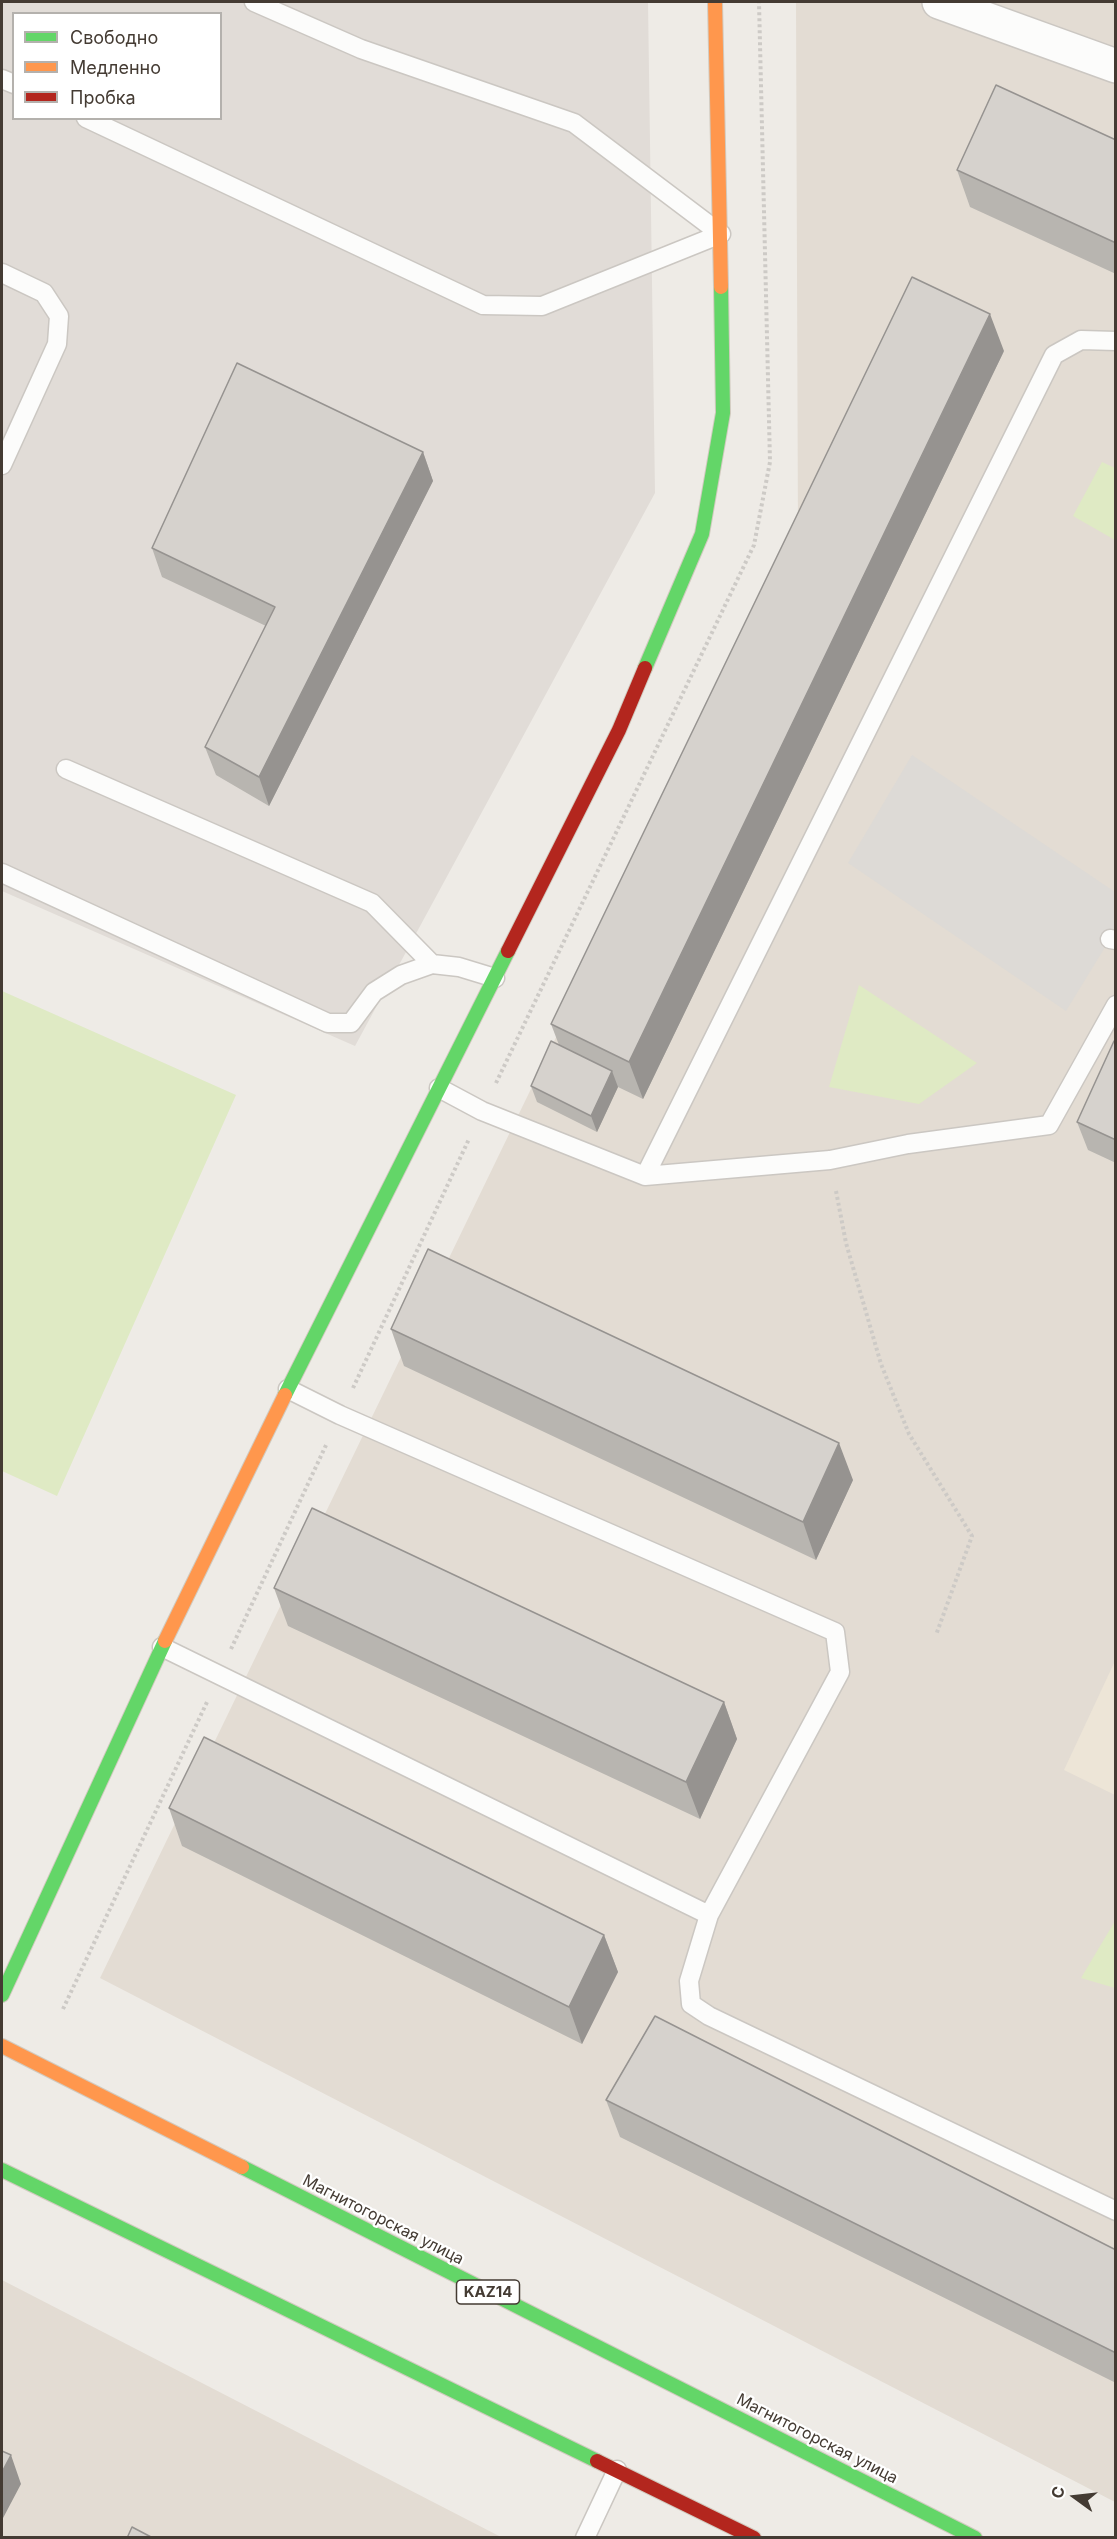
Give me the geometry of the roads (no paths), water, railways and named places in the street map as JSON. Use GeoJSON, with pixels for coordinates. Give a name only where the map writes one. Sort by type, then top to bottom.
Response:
{"type":"FeatureCollection","features":[{"type":"Feature","properties":{"kind":"street"},"geometry":{"type":"LineString","coordinates":[[2,1995],[162,1647],[288,1389],[619,730],[702,534],[723,413],[716,2]]}},
{"type":"Feature","properties":{"kind":"street"},"geometry":{"type":"LineString","coordinates":[[939,2],[1116,66]]}},
{"type":"Feature","properties":{"kind":"street","name":"Магнитогорская улица"},"geometry":{"type":"LineString","coordinates":[[2,2046],[975,2538]]}},
{"type":"Feature","properties":{"kind":"street"},"geometry":{"type":"LineString","coordinates":[[2,2170],[754,2538]]}},
{"type":"Feature","properties":{"kind":"lane"},"geometry":{"type":"LineString","coordinates":[[254,2],[361,49],[574,123],[721,234]]}},
{"type":"Feature","properties":{"kind":"lane"},"geometry":{"type":"LineString","coordinates":[[90,120],[483,305],[542,306],[721,234]]}},
{"type":"Feature","properties":{"kind":"lane"},"geometry":{"type":"LineString","coordinates":[[2,273],[44,293],[59,316],[57,344],[2,465]]}},
{"type":"Feature","properties":{"kind":"lane"},"geometry":{"type":"LineString","coordinates":[[645,1176],[1054,355],[1081,340],[1116,341]]}},
{"type":"Feature","properties":{"kind":"lane"},"geometry":{"type":"LineString","coordinates":[[66,769],[372,903],[432,964]]}},
{"type":"Feature","properties":{"kind":"lane"},"geometry":{"type":"LineString","coordinates":[[2,873],[328,1023],[351,1023],[374,992],[401,975],[432,964],[459,967],[495,978]]}},
{"type":"Feature","properties":{"kind":"lane"},"geometry":{"type":"LineString","coordinates":[[439,1088],[482,1111],[645,1176],[830,1160],[908,1144],[1049,1125],[1116,1005]]}},
{"type":"Feature","properties":{"kind":"lane"},"geometry":{"type":"LineString","coordinates":[[288,1389],[340,1416],[835,1632],[840,1672],[709,1915],[689,1981],[691,2004],[709,2016],[1116,2211]]}},
{"type":"Feature","properties":{"kind":"lane"},"geometry":{"type":"LineString","coordinates":[[162,1647],[709,1915]]}},
{"type":"Feature","properties":{"kind":"lane"},"geometry":{"type":"LineString","coordinates":[[585,2538],[617,2470]]}}]}
